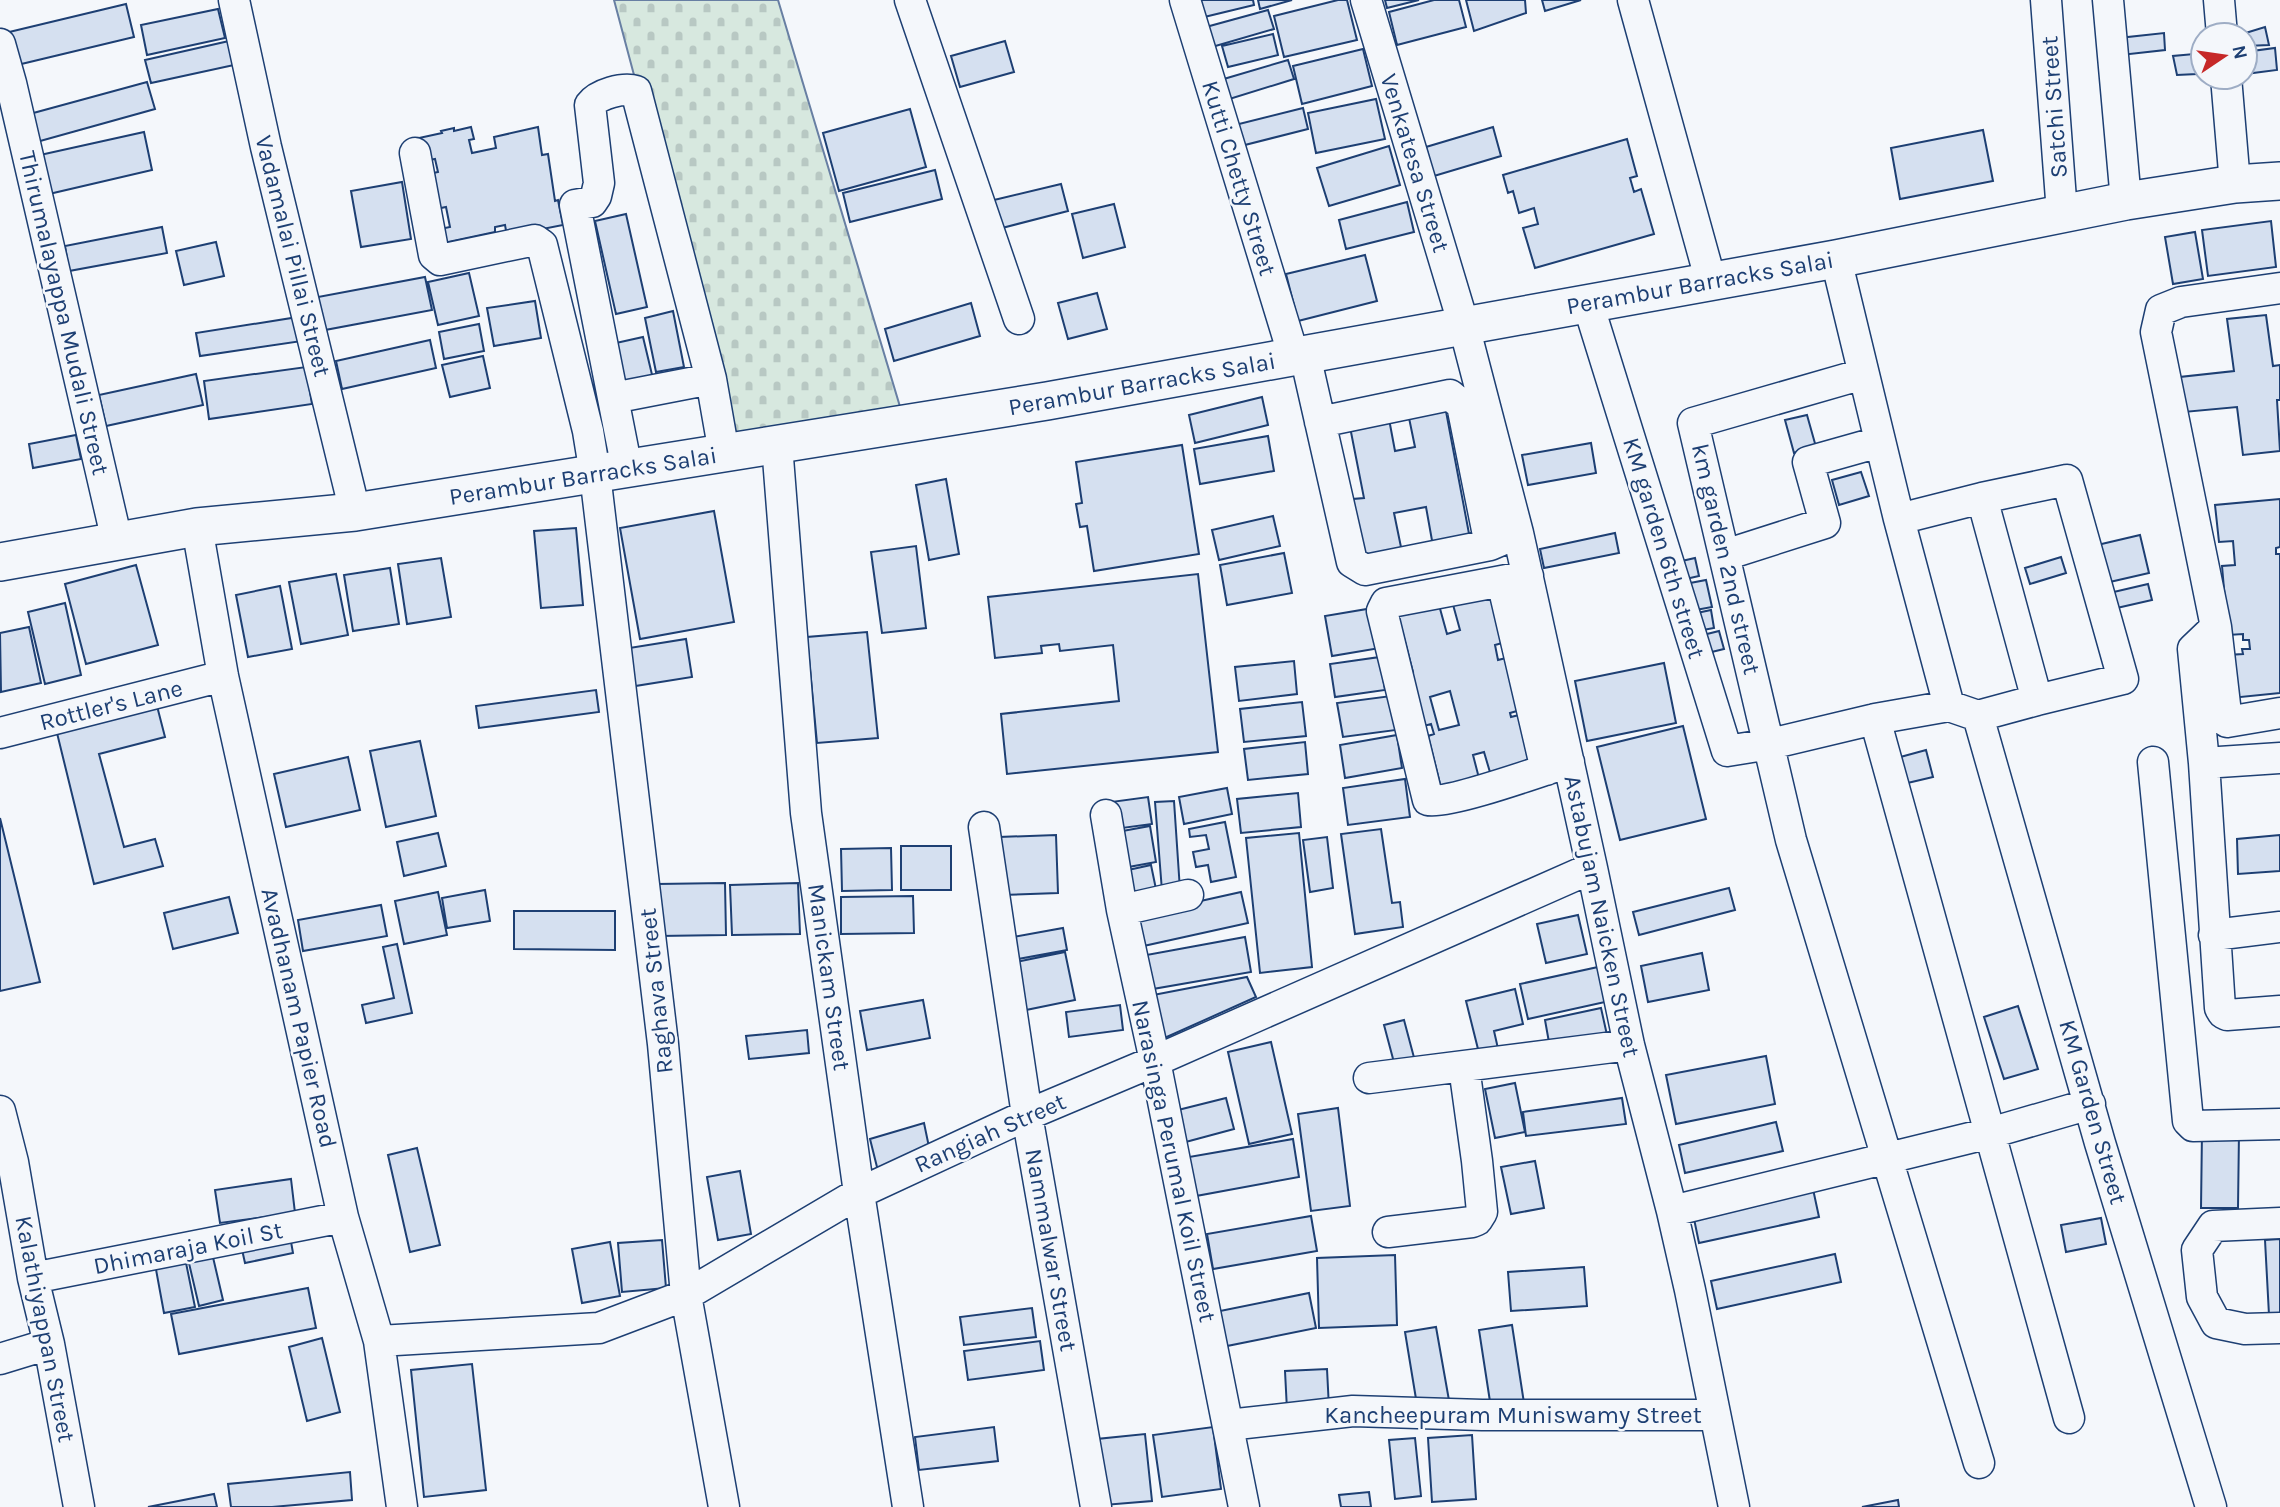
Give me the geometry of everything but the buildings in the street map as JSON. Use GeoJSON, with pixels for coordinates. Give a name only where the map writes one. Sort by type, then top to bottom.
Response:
{"type":"FeatureCollection","features":[{"type":"Feature","properties":{"kind":"main road","name":"Perambur Barracks Salai"},"geometry":{"type":"LineString","coordinates":[[0,562],[197,527],[355,512],[1046,401],[1836,259],[2126,201],[2235,184],[2280,181]]}},
{"type":"Feature","properties":{"kind":"street","name":"Vadamalai Pillai Street"},"geometry":{"type":"LineString","coordinates":[[234,0],[266,147],[355,512]]}},
{"type":"Feature","properties":{"kind":"street"},"geometry":{"type":"LineString","coordinates":[[910,0],[1019,319]]}},
{"type":"Feature","properties":{"kind":"street","name":"Kutti Chetty Street"},"geometry":{"type":"LineString","coordinates":[[1185,0],[1321,422],[1352,562],[1365,570],[1490,545]]}},
{"type":"Feature","properties":{"kind":"street","name":"Venkatesa Street"},"geometry":{"type":"LineString","coordinates":[[1366,0],[1464,326]]}},
{"type":"Feature","properties":{"kind":"street"},"geometry":{"type":"LineString","coordinates":[[1633,0],[1711,282]]}},
{"type":"Feature","properties":{"kind":"street","name":"Satchi Street"},"geometry":{"type":"LineString","coordinates":[[2046,0],[2062,213]]}},
{"type":"Feature","properties":{"kind":"street"},"geometry":{"type":"LineString","coordinates":[[2108,0],[2126,201]]}},
{"type":"Feature","properties":{"kind":"street"},"geometry":{"type":"LineString","coordinates":[[2219,0],[2221,21]]}},
{"type":"Feature","properties":{"kind":"street","name":"Thirumalayappa Mudali Street"},"geometry":{"type":"LineString","coordinates":[[0,44],[117,541]]}},
{"type":"Feature","properties":{"kind":"street"},"geometry":{"type":"LineString","coordinates":[[611,471],[613,398],[575,205],[592,202],[599,183],[590,105],[593,101],[630,89],[636,91],[711,379],[724,453]]}},
{"type":"Feature","properties":{"kind":"street"},"geometry":{"type":"LineString","coordinates":[[2227,91],[2235,184]]}},
{"type":"Feature","properties":{"kind":"street"},"geometry":{"type":"LineString","coordinates":[[415,153],[434,255],[440,260],[536,240],[542,245],[588,431],[611,471]]}},
{"type":"Feature","properties":{"kind":"street"},"geometry":{"type":"LineString","coordinates":[[1836,259],[1899,519],[1949,706]]}},
{"type":"Feature","properties":{"kind":"street"},"geometry":{"type":"LineString","coordinates":[[2280,288],[2181,302],[2161,310],[2156,332],[2216,627],[2227,722],[2280,713]]}},
{"type":"Feature","properties":{"kind":"street","name":"KM garden 6th street"},"geometry":{"type":"LineString","coordinates":[[1588,304],[1727,751],[1770,744]]}},
{"type":"Feature","properties":{"kind":"street","name":"Astabujam Naicken Street"},"geometry":{"type":"LineString","coordinates":[[1464,326],[1518,533],[1515,578],[1558,766],[1592,868],[1629,1045],[1672,1211],[1734,1507]]}},
{"type":"Feature","properties":{"kind":"street","name":"km garden 2nd street"},"geometry":{"type":"LineString","coordinates":[[1863,374],[1693,423],[1791,839],[1979,1463]]}},
{"type":"Feature","properties":{"kind":"street"},"geometry":{"type":"LineString","coordinates":[[613,398],[711,379]]}},
{"type":"Feature","properties":{"kind":"street"},"geometry":{"type":"LineString","coordinates":[[1321,422],[1450,395],[1462,405],[1490,545],[1518,533]]}},
{"type":"Feature","properties":{"kind":"street"},"geometry":{"type":"LineString","coordinates":[[1725,555],[1825,523],[1808,462],[1880,442]]}},
{"type":"Feature","properties":{"kind":"street","name":"Manickam Street"},"geometry":{"type":"LineString","coordinates":[[777,445],[806,813],[859,1193],[908,1507]]}},
{"type":"Feature","properties":{"kind":"street","name":"Raghava Street"},"geometry":{"type":"LineString","coordinates":[[611,471],[686,1295],[724,1507]]}},
{"type":"Feature","properties":{"kind":"street"},"geometry":{"type":"LineString","coordinates":[[1770,744],[1875,719],[1949,706],[1978,716],[2123,679],[2067,480],[1899,519]]}},
{"type":"Feature","properties":{"kind":"street"},"geometry":{"type":"LineString","coordinates":[[1982,498],[2037,700]]}},
{"type":"Feature","properties":{"kind":"street","name":"Avadhanam Papier Road"},"geometry":{"type":"LineString","coordinates":[[197,527],[223,676],[343,1217],[379,1341],[402,1507]]}},
{"type":"Feature","properties":{"kind":"street"},"geometry":{"type":"LineString","coordinates":[[1515,578],[1394,601],[1383,606],[1382,611],[1425,797],[1428,800],[1440,801],[1558,766]]}},
{"type":"Feature","properties":{"kind":"street"},"geometry":{"type":"LineString","coordinates":[[2216,627],[2193,649],[2222,1013],[2227,1015],[2280,1011]]}},
{"type":"Feature","properties":{"kind":"street","name":"Rottler's Lane"},"geometry":{"type":"LineString","coordinates":[[0,733],[223,676]]}},
{"type":"Feature","properties":{"kind":"street","name":"KM Garden Street"},"geometry":{"type":"LineString","coordinates":[[1978,716],[2090,1104],[2211,1507]]}},
{"type":"Feature","properties":{"kind":"street"},"geometry":{"type":"LineString","coordinates":[[1875,719],[2069,1418]]}},
{"type":"Feature","properties":{"kind":"street"},"geometry":{"type":"LineString","coordinates":[[2204,763],[2280,758]]}},
{"type":"Feature","properties":{"kind":"street"},"geometry":{"type":"LineString","coordinates":[[2153,762],[2188,1121],[2193,1126],[2280,1124]]}},
{"type":"Feature","properties":{"kind":"street","name":"Narasinga Perumal Koil Street"},"geometry":{"type":"LineString","coordinates":[[1106,815],[1122,910],[1244,1507]]}},
{"type":"Feature","properties":{"kind":"street","name":"Nammalwar Street"},"geometry":{"type":"LineString","coordinates":[[984,827],[1027,1115],[1096,1507]]}},
{"type":"Feature","properties":{"kind":"street","name":"Rangiah Street"},"geometry":{"type":"LineString","coordinates":[[379,1341],[599,1328],[686,1295],[859,1193],[1027,1115],[1155,1062],[1592,868]]}},
{"type":"Feature","properties":{"kind":"street"},"geometry":{"type":"LineString","coordinates":[[1122,910],[1188,894]]}},
{"type":"Feature","properties":{"kind":"street"},"geometry":{"type":"LineString","coordinates":[[2214,935],[2280,927]]}},
{"type":"Feature","properties":{"kind":"street"},"geometry":{"type":"LineString","coordinates":[[1369,1078],[1629,1045]]}},
{"type":"Feature","properties":{"kind":"street"},"geometry":{"type":"LineString","coordinates":[[1388,1232],[1472,1222],[1480,1217],[1482,1212],[1478,1161],[1464,1067]]}},
{"type":"Feature","properties":{"kind":"street"},"geometry":{"type":"LineString","coordinates":[[1672,1211],[1990,1133],[2090,1104]]}},
{"type":"Feature","properties":{"kind":"street","name":"Kalathiyappan Street"},"geometry":{"type":"LineString","coordinates":[[0,1111],[7,1163],[49,1344],[79,1507]]}},
{"type":"Feature","properties":{"kind":"street","name":"Dhimaraja Koil St"},"geometry":{"type":"LineString","coordinates":[[33,1278],[343,1217]]}},
{"type":"Feature","properties":{"kind":"street"},"geometry":{"type":"LineString","coordinates":[[2280,1223],[2213,1226],[2197,1250],[2202,1297],[2216,1323],[2245,1329],[2280,1328]]}},
{"type":"Feature","properties":{"kind":"street"},"geometry":{"type":"LineString","coordinates":[[0,1359],[49,1344]]}},
{"type":"Feature","properties":{"kind":"street","name":"Kancheepuram Muniswamy Street"},"geometry":{"type":"LineString","coordinates":[[1228,1425],[1353,1411],[1482,1415],[1715,1415]]}},
{"type":"Feature","properties":{"kind":"green space"},"geometry":{"type":"Polygon","coordinates":[[[614,0],[778,0],[901,410],[719,439],[638,90],[614,0]]]}}]}
